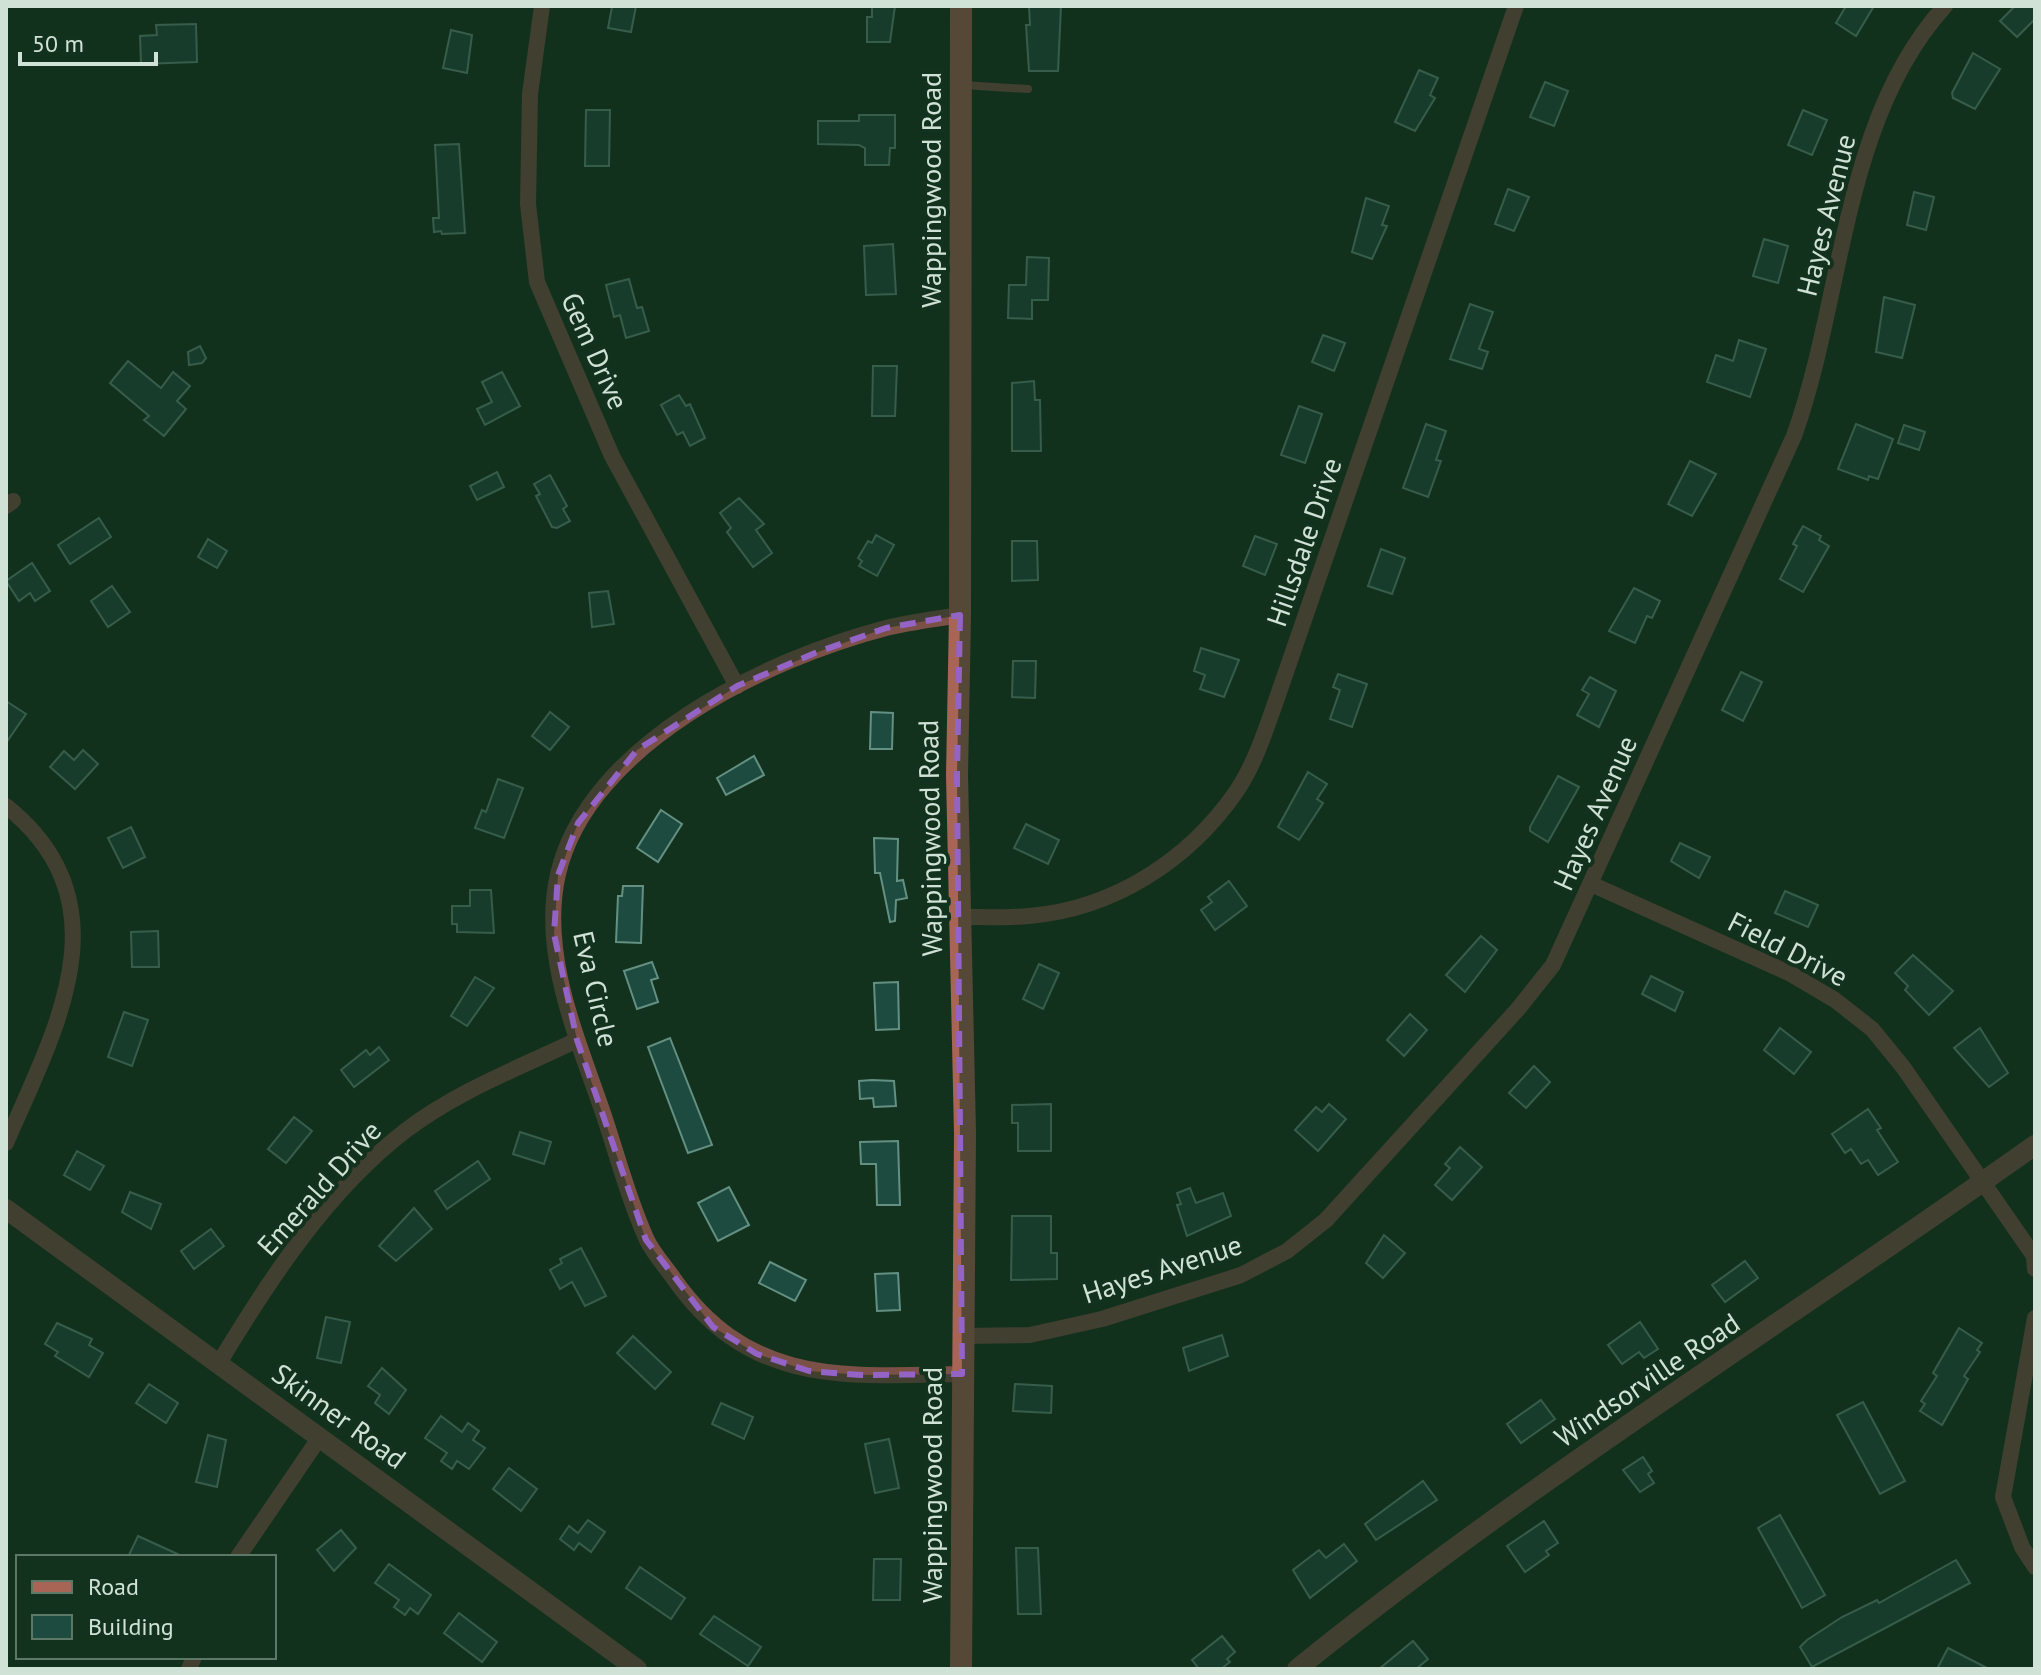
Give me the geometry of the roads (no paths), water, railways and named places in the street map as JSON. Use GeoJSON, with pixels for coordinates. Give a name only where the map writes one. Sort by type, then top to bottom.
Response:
{"type":"FeatureCollection","features":[{"type":"Feature","properties":{"kind":"main road","name":"Wappingwood Road"},"geometry":{"type":"LineString","coordinates":[[961,6],[957,775],[962,917],[961,1669]]}},
{"type":"Feature","properties":{"kind":"street","name":"Gem Drive"},"geometry":{"type":"LineString","coordinates":[[542,6],[530,94],[528,204],[537,282],[612,456],[737,686]]}},
{"type":"Feature","properties":{"kind":"street","name":"Hillsdale Drive"},"geometry":{"type":"LineString","coordinates":[[962,917],[1029,916],[1063,911],[1116,894],[1162,870],[1204,832],[1237,791],[1277,698],[1516,6]]}},
{"type":"Feature","properties":{"kind":"street","name":"Hayes Avenue"},"geometry":{"type":"LineString","coordinates":[[963,1336],[1030,1335],[1102,1319],[1241,1275],[1287,1251],[1326,1220],[1518,1009],[1553,965],[1794,436],[1814,381],[1859,176],[1874,127],[1897,77],[1931,21],[1945,6]]}},
{"type":"Feature","properties":{"kind":"street","name":"Eva Circle"},"geometry":{"type":"LineString","coordinates":[[960,615],[886,628],[737,686],[637,750],[601,789],[578,823],[558,875],[554,934],[577,1040],[646,1240],[713,1327],[757,1354],[809,1371],[861,1375],[962,1374]]}},
{"type":"Feature","properties":{"kind":"street"},"geometry":{"type":"LineString","coordinates":[[6,806],[35,834],[62,878],[76,930],[69,985],[6,1143]]}},
{"type":"Feature","properties":{"kind":"street","name":"Field Drive"},"geometry":{"type":"LineString","coordinates":[[1591,884],[1791,974],[1835,1000],[1872,1029],[1903,1067],[1981,1184],[2034,1256],[2035,1269]]}},
{"type":"Feature","properties":{"kind":"street","name":"Emerald Drive"},"geometry":{"type":"LineString","coordinates":[[219,1363],[261,1294],[312,1227],[367,1165],[406,1130],[484,1081],[577,1040]]}},
{"type":"Feature","properties":{"kind":"street","name":"Windsorville Road"},"geometry":{"type":"LineString","coordinates":[[1297,1669],[1493,1517],[2035,1145]]}},
{"type":"Feature","properties":{"kind":"street","name":"Skinner Road"},"geometry":{"type":"LineString","coordinates":[[6,1209],[637,1669]]}},
{"type":"Feature","properties":{"kind":"street"},"geometry":{"type":"LineString","coordinates":[[2035,1318],[2003,1497],[2022,1547],[2035,1567]]}},
{"type":"Feature","properties":{"kind":"street"},"geometry":{"type":"LineString","coordinates":[[239,1555],[320,1437]]}},
{"type":"Feature","properties":{"kind":"lane"},"geometry":{"type":"LineString","coordinates":[[961,85],[1028,89]]}}]}
